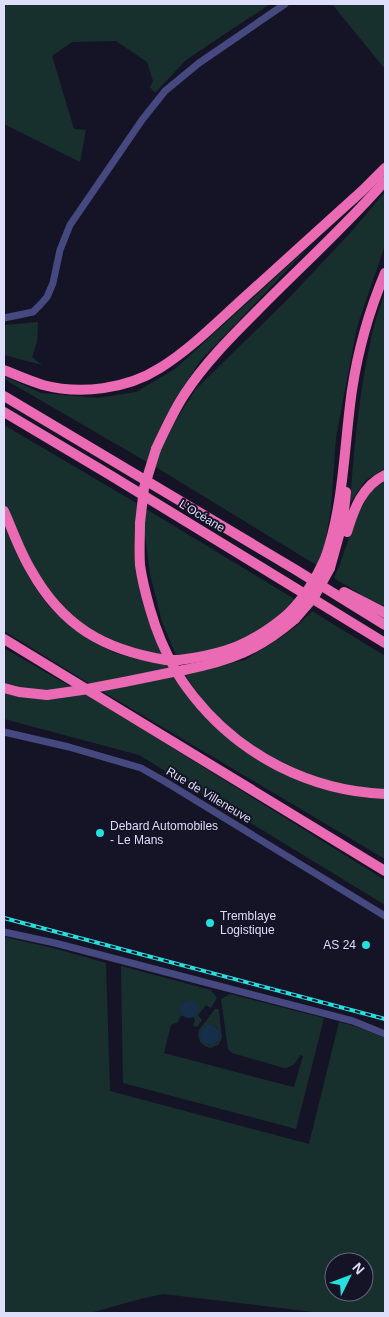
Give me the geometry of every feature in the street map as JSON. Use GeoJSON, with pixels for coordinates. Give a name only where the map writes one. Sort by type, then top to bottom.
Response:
{"type":"FeatureCollection","features":[{"type":"Feature","properties":{"kind":"highway"},"geometry":{"type":"LineString","coordinates":[[4,370],[43,385],[86,390],[122,384],[159,370],[191,346],[385,168]]}},
{"type":"Feature","properties":{"kind":"highway"},"geometry":{"type":"LineString","coordinates":[[385,181],[216,354],[184,395],[156,449],[144,488],[140,523],[140,565],[154,625],[175,670],[203,708],[244,745],[270,762],[292,773],[312,781],[351,791],[385,794]]}},
{"type":"Feature","properties":{"kind":"highway"},"geometry":{"type":"LineString","coordinates":[[331,562],[352,389],[360,348],[372,305],[385,273]]}},
{"type":"Feature","properties":{"kind":"highway","name":"L’Océane"},"geometry":{"type":"LineString","coordinates":[[4,396],[385,625]]}},
{"type":"Feature","properties":{"kind":"highway","name":"L’Océane"},"geometry":{"type":"LineString","coordinates":[[4,412],[385,642]]}},
{"type":"Feature","properties":{"kind":"highway"},"geometry":{"type":"LineString","coordinates":[[4,688],[19,692],[47,695],[173,672],[181,665],[227,651],[262,634],[292,616],[320,572],[331,562],[360,497],[371,484],[385,475]]}},
{"type":"Feature","properties":{"kind":"highway"},"geometry":{"type":"LineString","coordinates":[[4,511],[24,557],[38,582],[56,607],[71,621],[85,632],[108,645],[181,665]]}},
{"type":"Feature","properties":{"kind":"highway"},"geometry":{"type":"LineString","coordinates":[[296,570],[332,584],[385,613]]}},
{"type":"Feature","properties":{"kind":"highway"},"geometry":{"type":"LineString","coordinates":[[4,639],[385,871]]}},
{"type":"Feature","properties":{"kind":"street"},"geometry":{"type":"LineString","coordinates":[[4,318],[33,312],[47,297],[53,283],[60,250],[70,225],[142,120],[165,91],[199,63],[285,4]]}},
{"type":"Feature","properties":{"kind":"street","name":"Rue de Villeneuve"},"geometry":{"type":"LineString","coordinates":[[4,732],[69,747],[141,768],[385,916]]}},
{"type":"Feature","properties":{"kind":"street"},"geometry":{"type":"LineString","coordinates":[[4,932],[55,943],[353,1021],[385,1034]]}},
{"type":"Feature","properties":{"kind":"green space"},"geometry":{"type":"Polygon","coordinates":[[[4,4],[270,4],[186,60],[155,93],[150,87],[153,81],[147,62],[116,41],[72,42],[52,56],[74,129],[86,130],[80,162],[4,124],[4,4]]]}},
{"type":"Feature","properties":{"kind":"green space"},"geometry":{"type":"Polygon","coordinates":[[[332,4],[385,4],[385,69],[332,4]]]}},
{"type":"Feature","properties":{"kind":"green space"},"geometry":{"type":"Polygon","coordinates":[[[385,192],[385,245],[357,327],[336,437],[331,508],[323,555],[318,566],[154,466],[176,420],[196,389],[289,298],[352,231],[385,192]]]}},
{"type":"Feature","properties":{"kind":"green space"},"geometry":{"type":"Polygon","coordinates":[[[309,247],[200,361],[178,395],[156,438],[147,462],[4,379],[4,376],[41,393],[98,398],[136,392],[175,369],[309,247]]]}},
{"type":"Feature","properties":{"kind":"green space"},"geometry":{"type":"Polygon","coordinates":[[[385,292],[385,468],[365,481],[350,503],[355,441],[363,380],[375,321],[385,292]]]}},
{"type":"Feature","properties":{"kind":"green space"},"geometry":{"type":"Polygon","coordinates":[[[38,322],[37,342],[32,357],[42,365],[4,355],[4,325],[38,322]]]}},
{"type":"Feature","properties":{"kind":"green space"},"geometry":{"type":"Polygon","coordinates":[[[4,425],[138,504],[136,533],[163,655],[131,649],[82,626],[45,587],[4,506],[4,425]]]}},
{"type":"Feature","properties":{"kind":"green space"},"geometry":{"type":"Polygon","coordinates":[[[385,481],[385,606],[370,600],[334,578],[356,517],[371,491],[385,481]]]}},
{"type":"Feature","properties":{"kind":"green space"},"geometry":{"type":"Polygon","coordinates":[[[146,509],[296,600],[279,617],[239,643],[197,655],[176,655],[162,622],[150,574],[144,526],[146,509]]]}},
{"type":"Feature","properties":{"kind":"green space"},"geometry":{"type":"Polygon","coordinates":[[[4,523],[23,565],[40,595],[63,620],[91,641],[112,651],[133,658],[167,663],[171,669],[90,684],[4,631],[4,523]]]}},
{"type":"Feature","properties":{"kind":"green space"},"geometry":{"type":"Polygon","coordinates":[[[312,611],[385,656],[385,791],[350,788],[302,774],[238,737],[201,699],[185,674],[245,660],[283,636],[312,611]]]}},
{"type":"Feature","properties":{"kind":"green space"},"geometry":{"type":"Polygon","coordinates":[[[4,648],[71,687],[44,691],[4,685],[4,648]]]}},
{"type":"Feature","properties":{"kind":"green space"},"geometry":{"type":"Polygon","coordinates":[[[175,676],[269,765],[385,798],[385,859],[100,690],[175,676]]]}},
{"type":"Feature","properties":{"kind":"green space"},"geometry":{"type":"Polygon","coordinates":[[[4,692],[84,693],[385,880],[385,905],[139,755],[4,719],[4,692]]]}},
{"type":"Feature","properties":{"kind":"green space"},"geometry":{"type":"Polygon","coordinates":[[[4,937],[106,963],[110,1091],[309,1144],[339,1022],[385,1038],[385,1313],[322,1313],[163,1294],[90,1313],[4,1313],[4,937]]]}},
{"type":"Feature","properties":{"kind":"green space"},"geometry":{"type":"Polygon","coordinates":[[[121,966],[211,990],[217,998],[211,1008],[206,1005],[198,1015],[202,1020],[197,1027],[193,1026],[195,1020],[193,1017],[195,1015],[185,1001],[182,1003],[181,1013],[183,1015],[179,1018],[178,1022],[171,1025],[164,1053],[285,1085],[294,1087],[303,1056],[300,1055],[294,1064],[284,1068],[232,1053],[228,1049],[221,999],[230,994],[324,1018],[296,1129],[123,1083],[121,966]]]}},
{"type":"Feature","properties":{"kind":"green space"},"geometry":{"type":"Polygon","coordinates":[[[215,1009],[219,1010],[222,1038],[218,1045],[210,1048],[202,1044],[199,1039],[199,1030],[215,1009]],[[211,1025],[201,1033],[204,1042],[209,1045],[217,1043],[220,1035],[217,1027],[211,1025]]]}},
{"type":"Feature","properties":{"kind":"water"},"geometry":{"type":"Polygon","coordinates":[[[189,1000],[195,1003],[198,1009],[195,1015],[189,1018],[183,1015],[180,1009],[183,1003],[189,1000]]]}},
{"type":"Feature","properties":{"kind":"water"},"geometry":{"type":"Polygon","coordinates":[[[210,1025],[217,1028],[220,1035],[217,1042],[210,1045],[203,1042],[200,1035],[203,1028],[210,1025]]]}},
{"type":"Feature","properties":{"kind":"railway"},"geometry":{"type":"LineString","coordinates":[[4,918],[385,1019]]}},
{"type":"Feature","properties":{"kind":"place","name":"Debard Automobiles - Le Mans"},"geometry":{"type":"Point","coordinates":[100,833]}},
{"type":"Feature","properties":{"kind":"place","name":"Tremblaye Logistique"},"geometry":{"type":"Point","coordinates":[210,923]}},
{"type":"Feature","properties":{"kind":"place","name":"AS 24"},"geometry":{"type":"Point","coordinates":[366,945]}}]}
